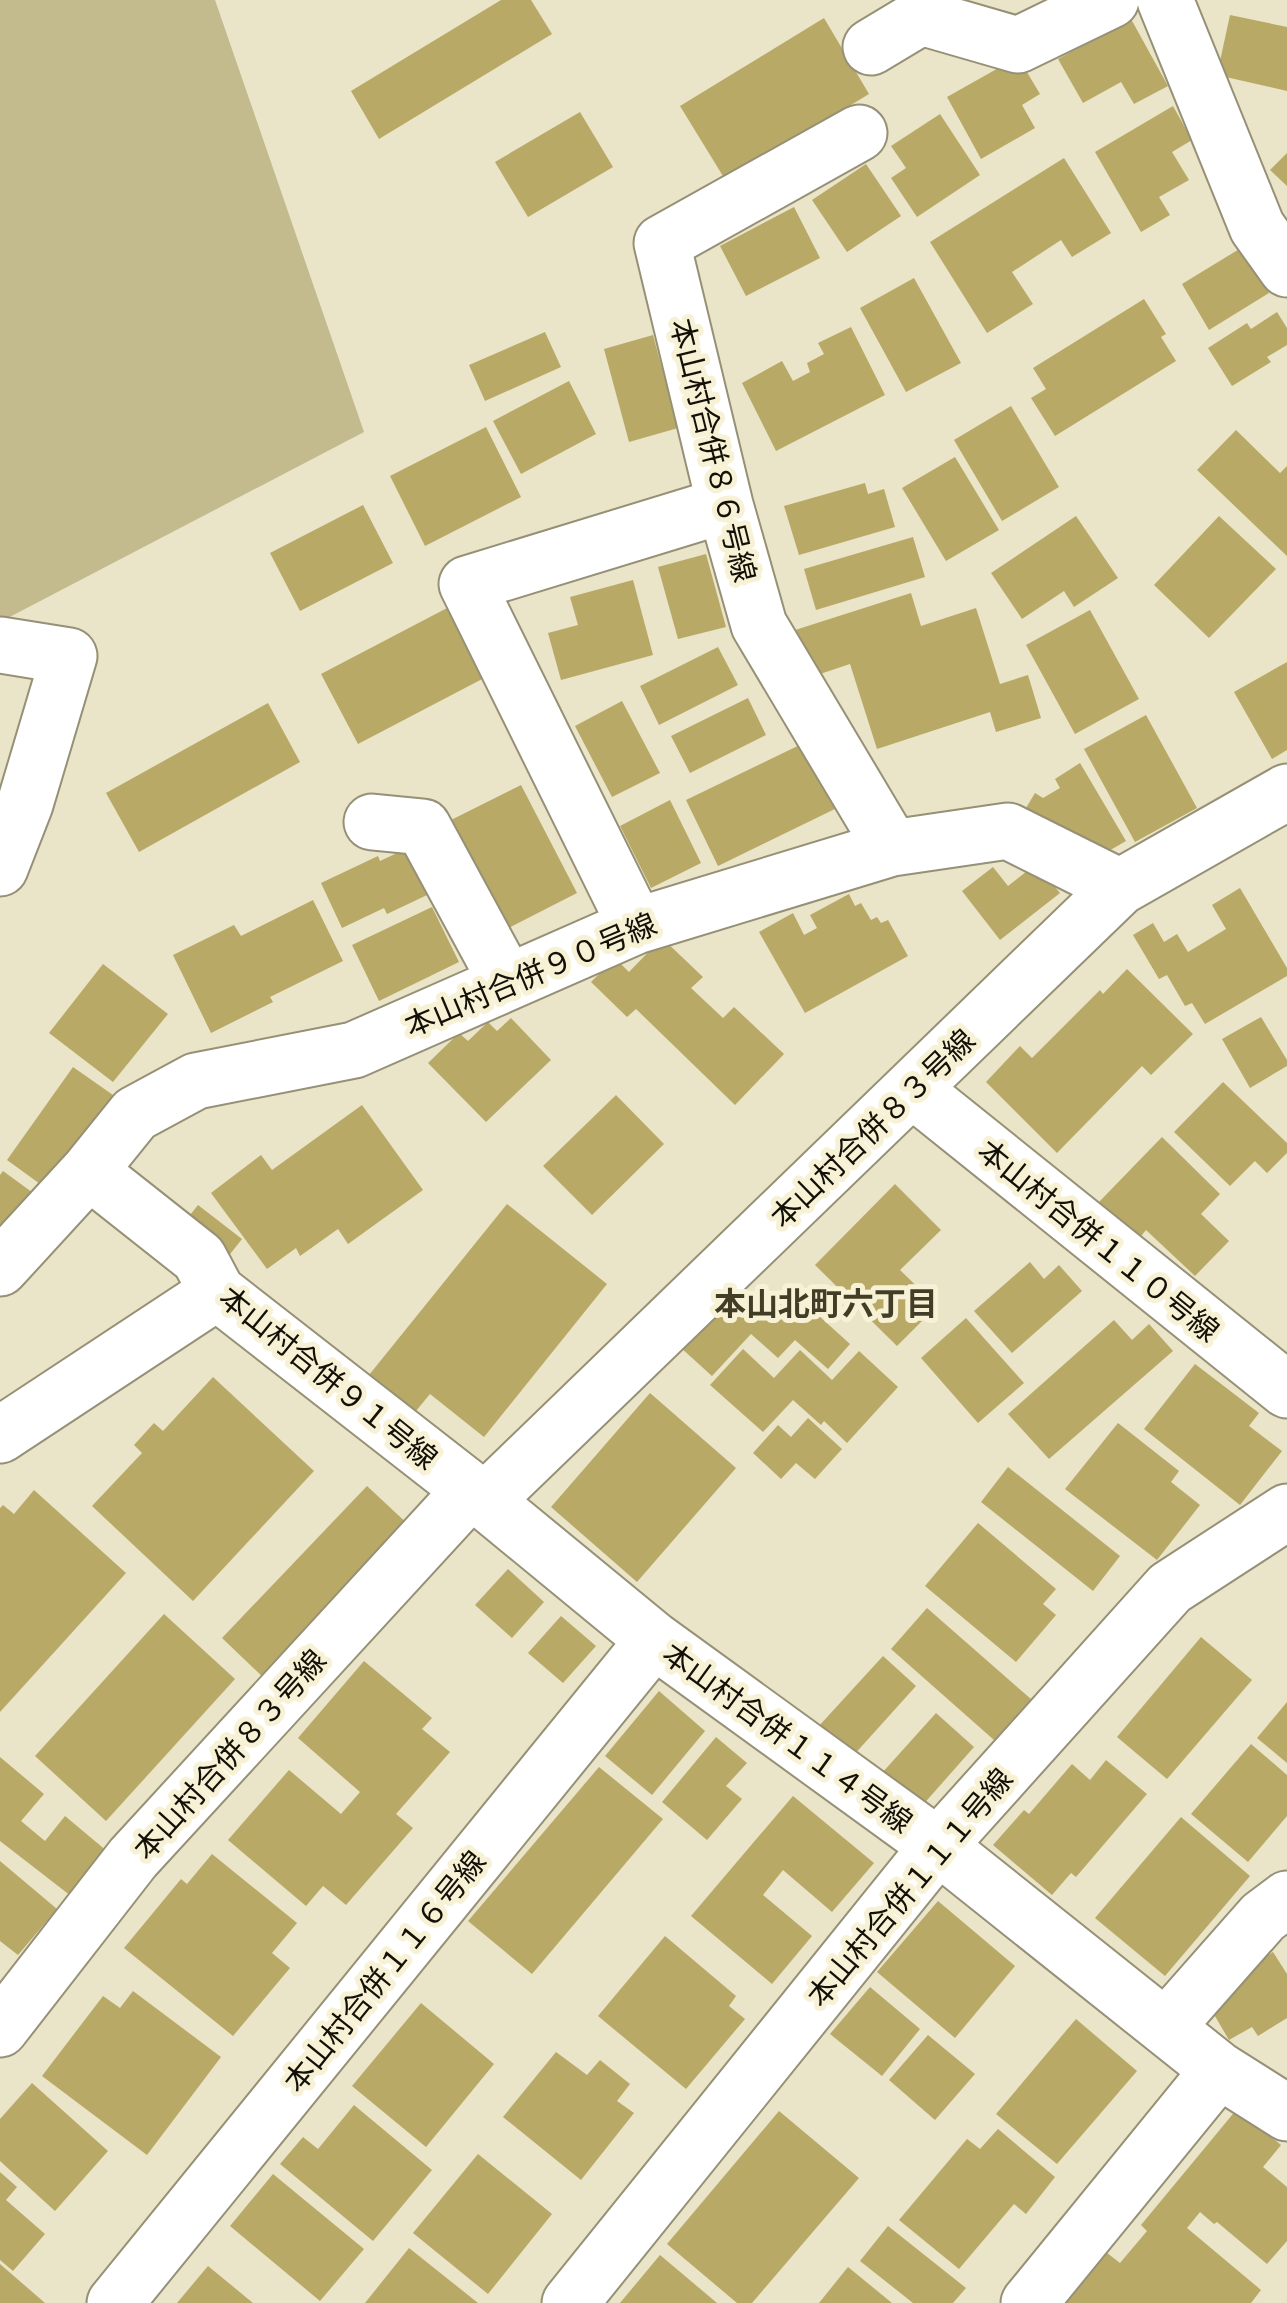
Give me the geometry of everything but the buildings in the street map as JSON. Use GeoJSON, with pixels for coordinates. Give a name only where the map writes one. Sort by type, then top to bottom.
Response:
{"type":"FeatureCollection","features":[{"type":"Feature","properties":{"kind":"street"},"geometry":{"type":"LineString","coordinates":[[871,47],[922,18],[1018,45],[1111,0]]}},
{"type":"Feature","properties":{"kind":"street"},"geometry":{"type":"LineString","coordinates":[[1165,0],[1257,227],[1287,269]]}},
{"type":"Feature","properties":{"kind":"street","name":"本山村合併８６号線"},"geometry":{"type":"LineString","coordinates":[[859,133],[662,243],[726,505],[760,625],[892,848]]}},
{"type":"Feature","properties":{"kind":"street"},"geometry":{"type":"LineString","coordinates":[[636,926],[467,584],[726,505]]}},
{"type":"Feature","properties":{"kind":"street"},"geometry":{"type":"LineString","coordinates":[[0,645],[69,656],[25,804],[0,868]]}},
{"type":"Feature","properties":{"kind":"street","name":"本山村合併８３号線"},"geometry":{"type":"LineString","coordinates":[[0,2029],[133,1858],[478,1496],[912,1089],[1120,887],[1287,792]]}},
{"type":"Feature","properties":{"kind":"street"},"geometry":{"type":"LineString","coordinates":[[372,822],[424,827],[507,982]]}},
{"type":"Feature","properties":{"kind":"street","name":"本山村合併９０号線"},"geometry":{"type":"LineString","coordinates":[[0,1268],[135,1114],[196,1080],[354,1050],[636,926],[892,848],[1008,831],[1120,887]]}},
{"type":"Feature","properties":{"kind":"street","name":"本山村合併１１０号線"},"geometry":{"type":"LineString","coordinates":[[912,1089],[1287,1390]]}},
{"type":"Feature","properties":{"kind":"street","name":"本山村合併９１号線"},"geometry":{"type":"LineString","coordinates":[[89,1171],[199,1258],[217,1292],[478,1496]]}},
{"type":"Feature","properties":{"kind":"street"},"geometry":{"type":"LineString","coordinates":[[0,1435],[217,1292]]}},
{"type":"Feature","properties":{"kind":"street","name":"本山村合併１１４号線"},"geometry":{"type":"LineString","coordinates":[[478,1496],[654,1640],[938,1846],[1219,2070],[1287,2113]]}},
{"type":"Feature","properties":{"kind":"street","name":"本山村合併１１１号線"},"geometry":{"type":"LineString","coordinates":[[570,2303],[938,1846],[1170,1588],[1287,1512]]}},
{"type":"Feature","properties":{"kind":"street","name":"本山村合併１１６号線"},"geometry":{"type":"LineString","coordinates":[[115,2303],[654,1640]]}},
{"type":"Feature","properties":{"kind":"street"},"geometry":{"type":"LineString","coordinates":[[1166,2027],[1263,1916],[1287,1898]]}},
{"type":"Feature","properties":{"kind":"street"},"geometry":{"type":"LineString","coordinates":[[1028,2303],[1219,2070]]}},
{"type":"Feature","properties":{"kind":"shaded area"},"geometry":{"type":"Polygon","coordinates":[[[0,0],[215,0],[364,432],[0,622],[0,0]]]}},
{"type":"Feature","properties":{"kind":"district","name":"本山北町六丁目"},"geometry":{"type":"Point","coordinates":[826,1303]}}]}
